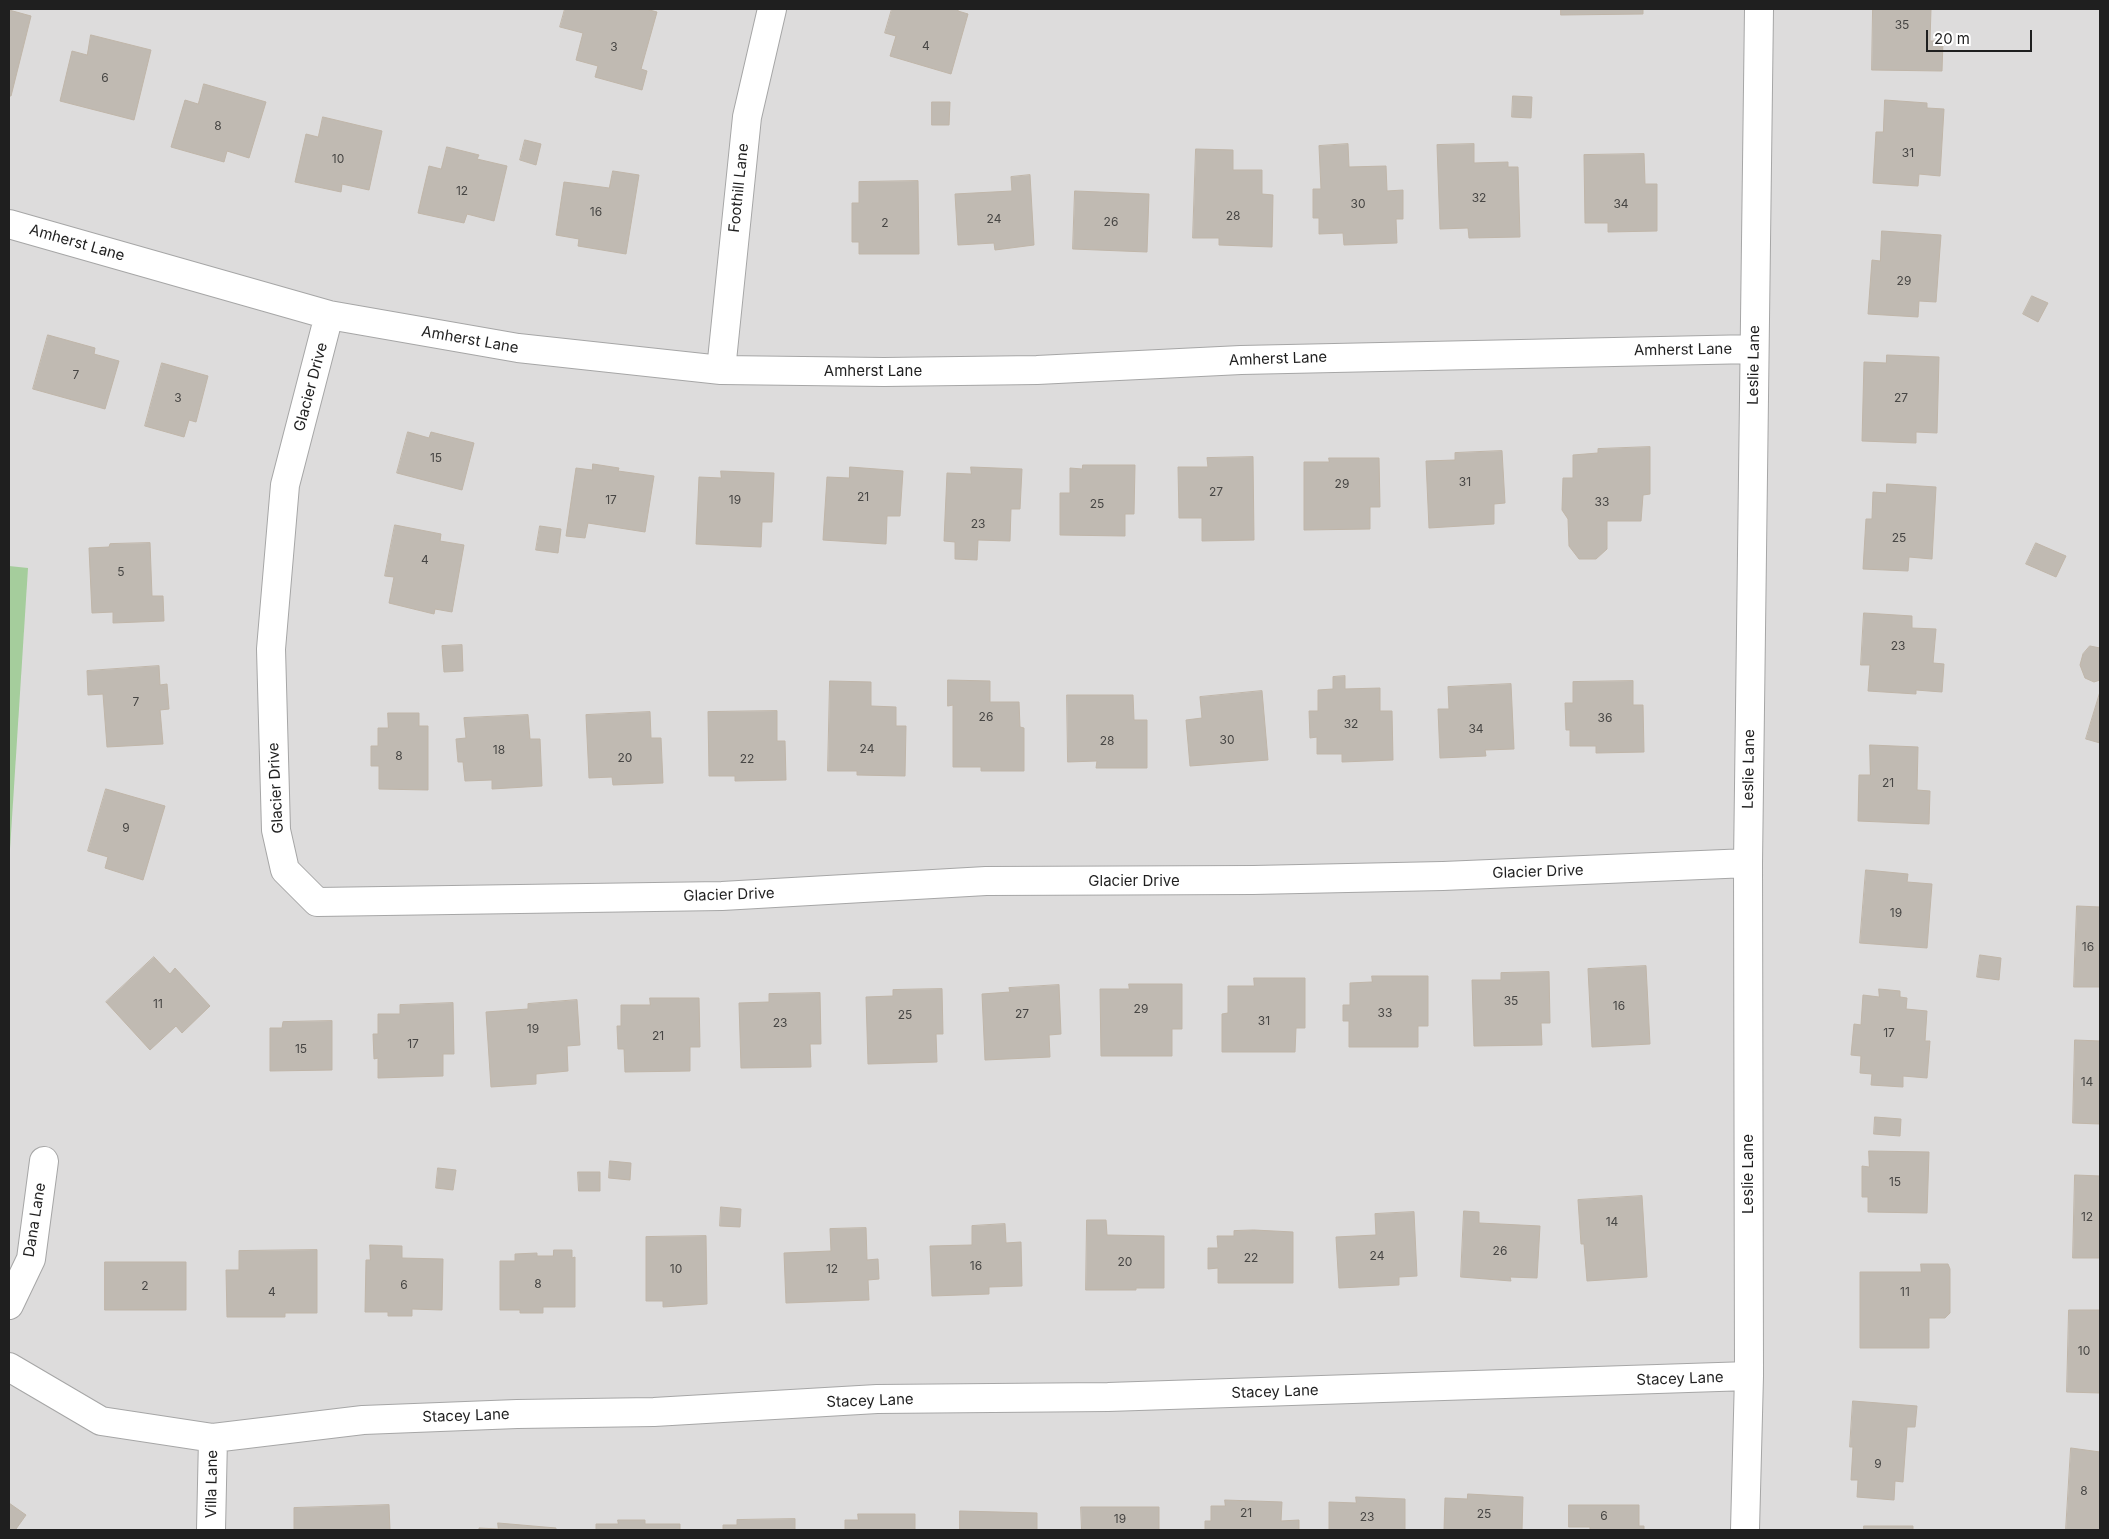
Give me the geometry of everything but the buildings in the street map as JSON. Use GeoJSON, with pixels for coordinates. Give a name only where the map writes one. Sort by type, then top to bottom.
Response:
{"type":"FeatureCollection","features":[{"type":"Feature","properties":{"kind":"street","name":"Foothill Lane"},"geometry":{"type":"LineString","coordinates":[[721,370],[747,117],[772,9]]}},
{"type":"Feature","properties":{"kind":"street","name":"Leslie Lane"},"geometry":{"type":"LineString","coordinates":[[1745,1530],[1749,1376],[1748,863],[1759,9]]}},
{"type":"Feature","properties":{"kind":"street","name":"Amherst Lane"},"geometry":{"type":"LineString","coordinates":[[9,224],[329,315],[518,348],[721,370],[884,372],[1038,370],[1242,360],[1754,349]]}},
{"type":"Feature","properties":{"kind":"street","name":"Glacier Drive"},"geometry":{"type":"LineString","coordinates":[[329,315],[285,485],[271,650],[276,830],[286,870],[317,902],[722,896],[986,881],[1253,880],[1443,876],[1748,863]]}},
{"type":"Feature","properties":{"kind":"street","name":"Dana Lane"},"geometry":{"type":"LineString","coordinates":[[9,1305],[31,1259],[44,1161]]}},
{"type":"Feature","properties":{"kind":"street","name":"Stacey Lane"},"geometry":{"type":"LineString","coordinates":[[9,1367],[101,1421],[213,1438],[364,1420],[517,1414],[654,1412],[877,1399],[1108,1397],[1749,1376]]}},
{"type":"Feature","properties":{"kind":"street","name":"Villa Lane"},"geometry":{"type":"LineString","coordinates":[[211,1530],[213,1438]]}},
{"type":"Feature","properties":{"kind":"shaded area"},"geometry":{"type":"Polygon","coordinates":[[[9,9],[2100,9],[2100,1530],[9,1530],[9,9]]]}},
{"type":"Feature","properties":{"kind":"green space"},"geometry":{"type":"Polygon","coordinates":[[[9,566],[28,568],[9,865],[9,566]]]}}]}
